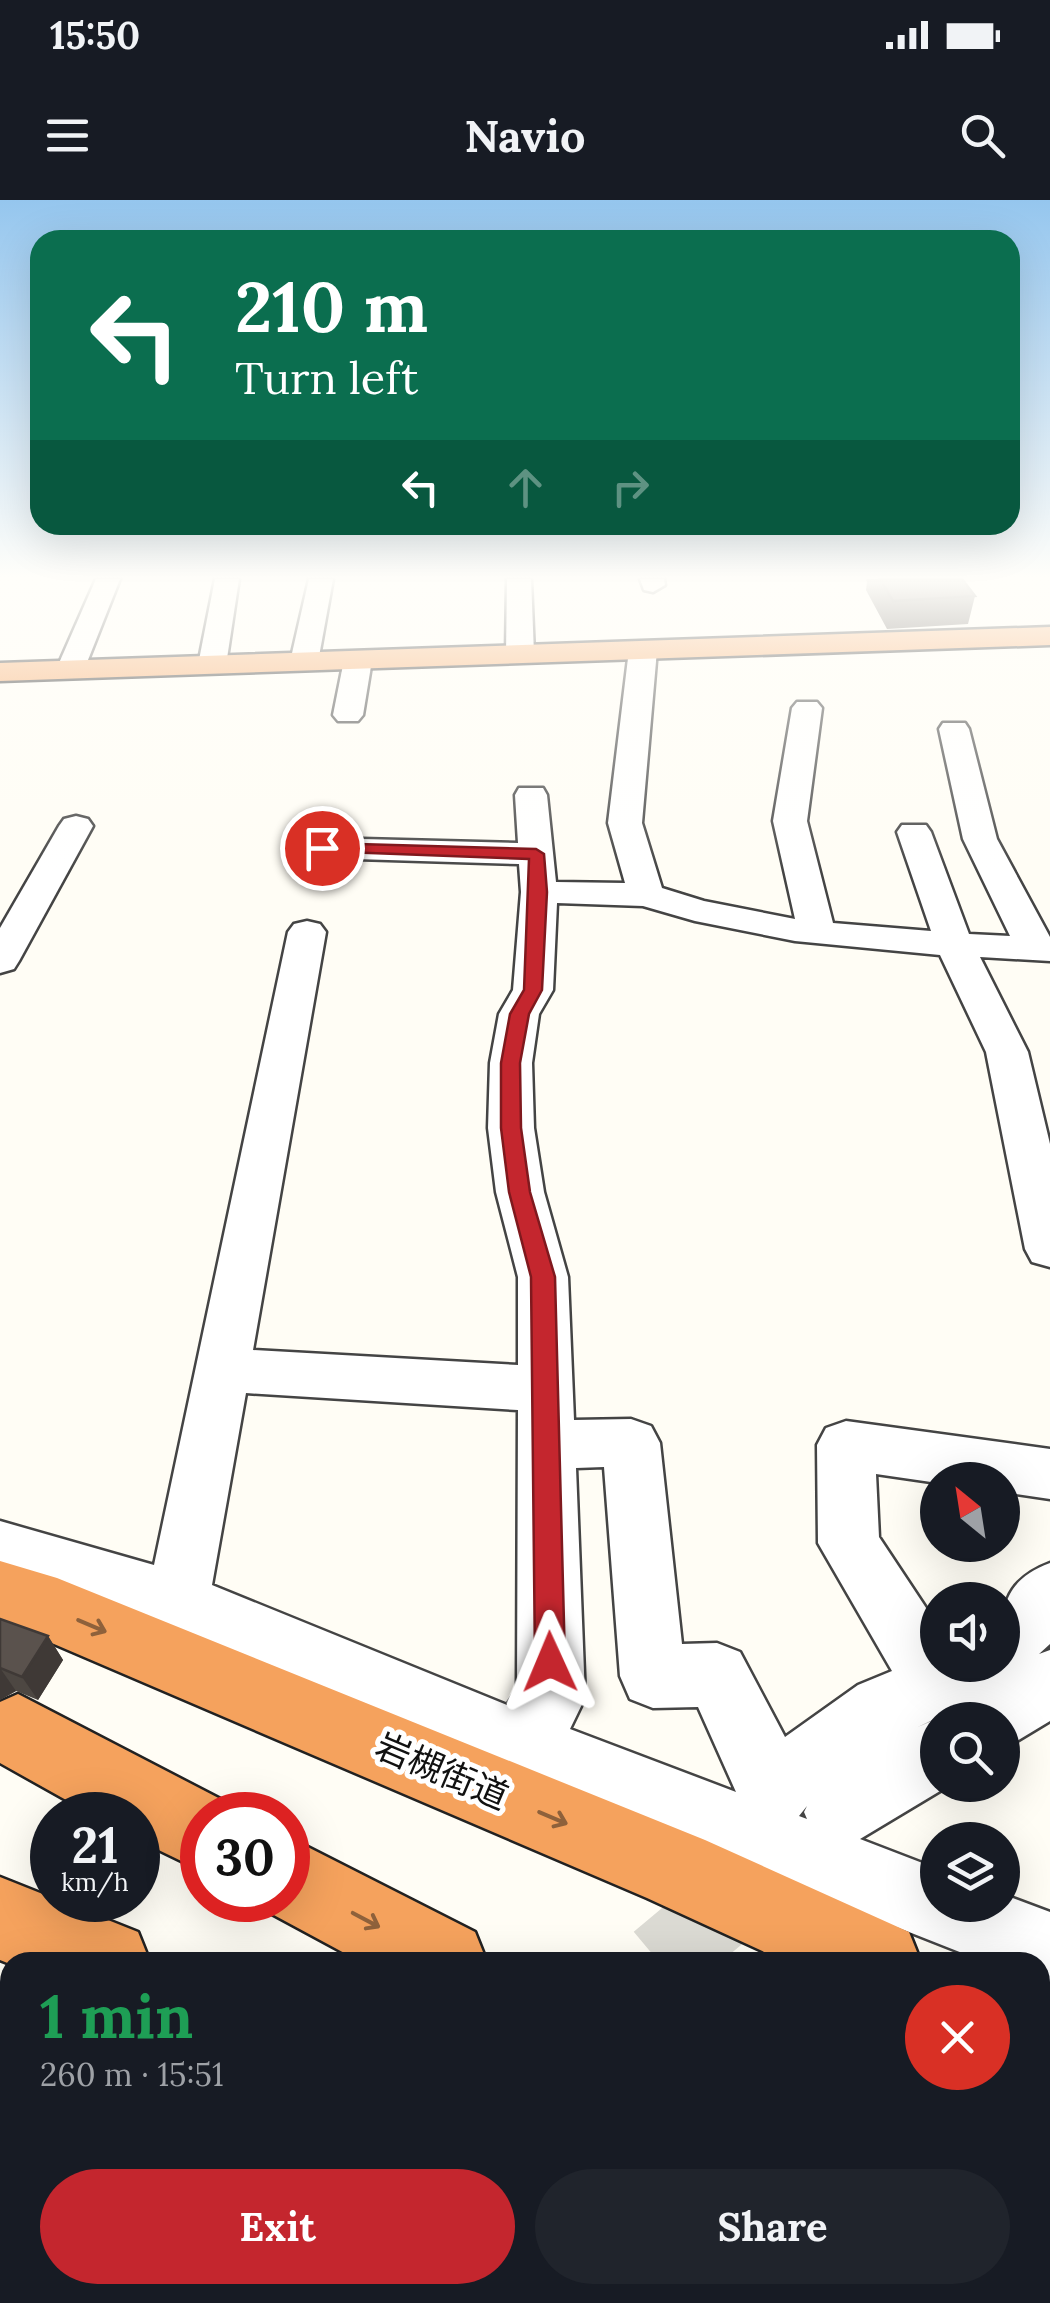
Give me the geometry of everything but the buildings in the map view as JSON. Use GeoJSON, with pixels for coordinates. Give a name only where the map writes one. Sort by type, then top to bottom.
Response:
{"type":"FeatureCollection","features":[{"type":"Feature","properties":{"kind":"highway","name":"岩槻街道"},"geometry":{"type":"LineString","coordinates":[[0,1593],[50,1608],[639,1854],[856,1952]]}},
{"type":"Feature","properties":{"kind":"highway"},"geometry":{"type":"LineString","coordinates":[[18,1732],[180,1820]]}},
{"type":"Feature","properties":{"kind":"highway"},"geometry":{"type":"LineString","coordinates":[[310,1890],[426,1952]]}},
{"type":"Feature","properties":{"kind":"highway"},"geometry":{"type":"LineString","coordinates":[[0,1918],[83,1952]]}},
{"type":"Feature","properties":{"kind":"street"},"geometry":{"type":"LineString","coordinates":[[348,715],[355,677]]}},
{"type":"Feature","properties":{"kind":"street"},"geometry":{"type":"LineString","coordinates":[[640,677],[625,824],[646,896]]}},
{"type":"Feature","properties":{"kind":"street"},"geometry":{"type":"LineString","coordinates":[[807,708],[790,820],[817,933]]}},
{"type":"Feature","properties":{"kind":"street"},"geometry":{"type":"LineString","coordinates":[[954,730],[980,838],[1043,949]]}},
{"type":"Feature","properties":{"kind":"street"},"geometry":{"type":"LineString","coordinates":[[521,1746],[551,1698],[543,1277],[520,1192],[511,1128],[511,1063],[519,1014],[533,990],[538,873],[532,795]]}},
{"type":"Feature","properties":{"kind":"street"},"geometry":{"type":"LineString","coordinates":[[0,961],[76,826]]}},
{"type":"Feature","properties":{"kind":"street"},"geometry":{"type":"LineString","coordinates":[[914,832],[954,944],[1007,1052],[1030,1071],[1050,1250]]}},
{"type":"Feature","properties":{"kind":"street"},"geometry":{"type":"LineString","coordinates":[[322,848],[538,873],[646,896],[704,915],[817,933],[1043,949]]}},
{"type":"Feature","properties":{"kind":"street"},"geometry":{"type":"LineString","coordinates":[[178,1601],[307,932]]}},
{"type":"Feature","properties":{"kind":"street"},"geometry":{"type":"LineString","coordinates":[[221,1370],[545,1416],[631,1443],[653,1676],[717,1675],[764,1813]]}},
{"type":"Feature","properties":{"kind":"street"},"geometry":{"type":"LineString","coordinates":[[920,1630],[849,1543],[846,1445],[1050,1474]]}},
{"type":"Feature","properties":{"kind":"street"},"geometry":{"type":"LineString","coordinates":[[0,1549],[178,1601],[521,1746],[764,1813],[1050,1950]]}},
{"type":"Feature","properties":{"kind":"street"},"geometry":{"type":"LineString","coordinates":[[1020,1629],[1050,1592]]}},
{"type":"Feature","properties":{"kind":"street"},"geometry":{"type":"LineString","coordinates":[[764,1813],[882,1709],[939,1682]]}},
{"type":"Feature","properties":{"kind":"street"},"geometry":{"type":"LineString","coordinates":[[1019,1702],[1050,1682]]}},
{"type":"Feature","properties":{"kind":"street"},"geometry":{"type":"LineString","coordinates":[[840,1812],[920,1764]]}},
{"type":"Feature","properties":{"kind":"tunnel"},"geometry":{"type":"LineString","coordinates":[[671,1952],[755,1882]]}},
{"type":"Feature","properties":{"kind":"route"},"geometry":{"type":"LineString","coordinates":[[322,848],[536,854],[539,892],[533,990],[519,1014],[511,1063],[511,1128],[520,1192],[543,1277],[550,1662]]}}]}
